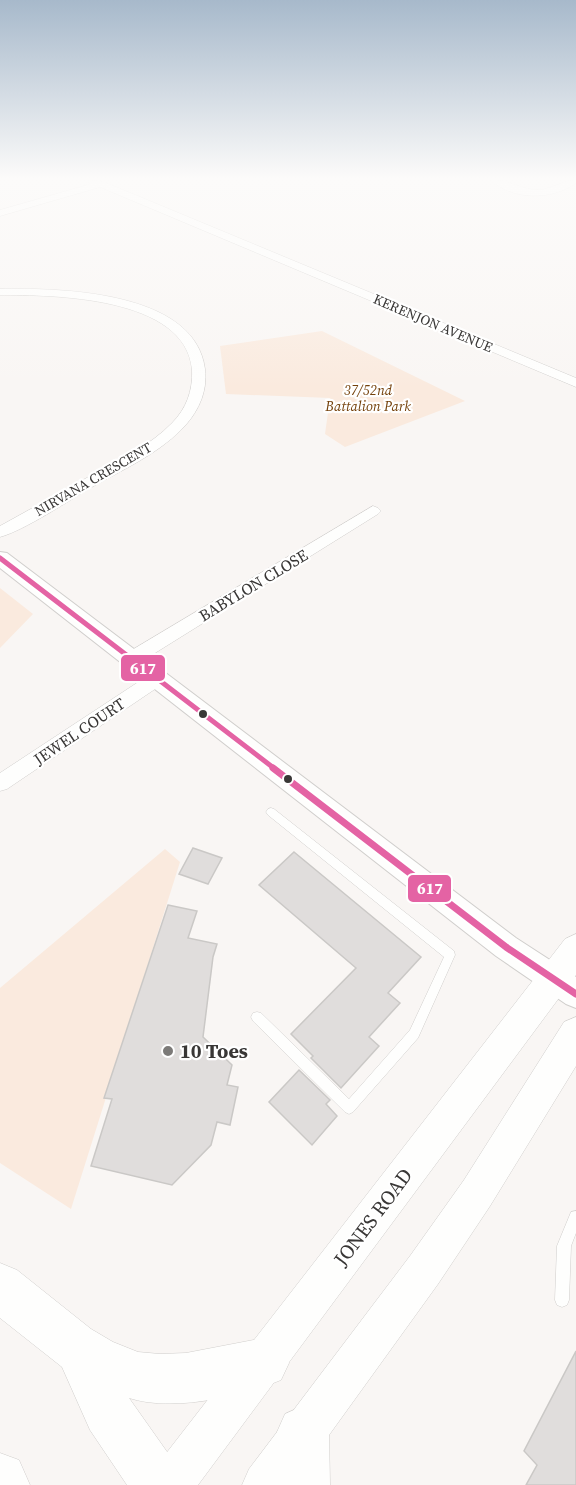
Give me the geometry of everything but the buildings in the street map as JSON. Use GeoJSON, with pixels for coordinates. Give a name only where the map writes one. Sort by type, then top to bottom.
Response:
{"type":"FeatureCollection","features":[{"type":"Feature","properties":{"kind":"highway"},"geometry":{"type":"LineString","coordinates":[[0,1287],[51,1330],[79,1349],[117,1369],[158,1379],[208,1375],[264,1363]]}},
{"type":"Feature","properties":{"kind":"highway"},"geometry":{"type":"LineString","coordinates":[[79,1349],[108,1412],[159,1485]]}},
{"type":"Feature","properties":{"kind":"highway"},"geometry":{"type":"LineString","coordinates":[[303,1432],[304,1485]]}},
{"type":"Feature","properties":{"kind":"highway"},"geometry":{"type":"LineString","coordinates":[[0,1479],[4,1485]]}},
{"type":"Feature","properties":{"kind":"main road","name":"JONES ROAD"},"geometry":{"type":"LineString","coordinates":[[170,1485],[568,974]]}},
{"type":"Feature","properties":{"kind":"main road"},"geometry":{"type":"LineString","coordinates":[[265,1485],[424,1270],[560,1074],[576,1034]]}},
{"type":"Feature","properties":{"kind":"street","name":"KERENJON AVENUE"},"geometry":{"type":"LineString","coordinates":[[257,249],[576,383]]}},
{"type":"Feature","properties":{"kind":"street","name":"NIRVANA CRESCENT"},"geometry":{"type":"LineString","coordinates":[[0,292],[67,292],[105,298],[162,319],[183,336],[197,358],[200,383],[184,418],[162,438],[137,456],[0,532]]}},
{"type":"Feature","properties":{"kind":"street","name":"BABYLON CLOSE"},"geometry":{"type":"LineString","coordinates":[[133,658],[373,511]]}},
{"type":"Feature","properties":{"kind":"street"},"geometry":{"type":"LineString","coordinates":[[0,558],[133,658],[488,934],[568,974]]}},
{"type":"Feature","properties":{"kind":"street","name":"JEWEL COURT"},"geometry":{"type":"LineString","coordinates":[[0,783],[158,678]]}},
{"type":"Feature","properties":{"kind":"lane"},"geometry":{"type":"LineString","coordinates":[[257,1017],[349,1108],[414,1034],[450,955],[271,812]]}},
{"type":"Feature","properties":{"kind":"lane"},"geometry":{"type":"LineString","coordinates":[[562,1300],[564,1246],[576,1217]]}},
{"type":"Feature","properties":{"kind":"green space","name":"37/52nd Battalion Park"},"geometry":{"type":"Polygon","coordinates":[[[322,331],[465,401],[345,447],[325,434],[330,398],[226,394],[220,346],[322,331]]]}},
{"type":"Feature","properties":{"kind":"green space"},"geometry":{"type":"Polygon","coordinates":[[[0,588],[33,614],[0,648],[0,588]]]}},
{"type":"Feature","properties":{"kind":"green space"},"geometry":{"type":"Polygon","coordinates":[[[165,849],[180,862],[71,1209],[0,1163],[0,988],[165,849]]]}},
{"type":"Feature","properties":{"kind":"transit line","name":"617"},"geometry":{"type":"LineString","coordinates":[[0,558],[506,947],[576,994]]}},
{"type":"Feature","properties":{"kind":"place","name":"10 Toes"},"geometry":{"type":"Point","coordinates":[168,1051]}}]}
